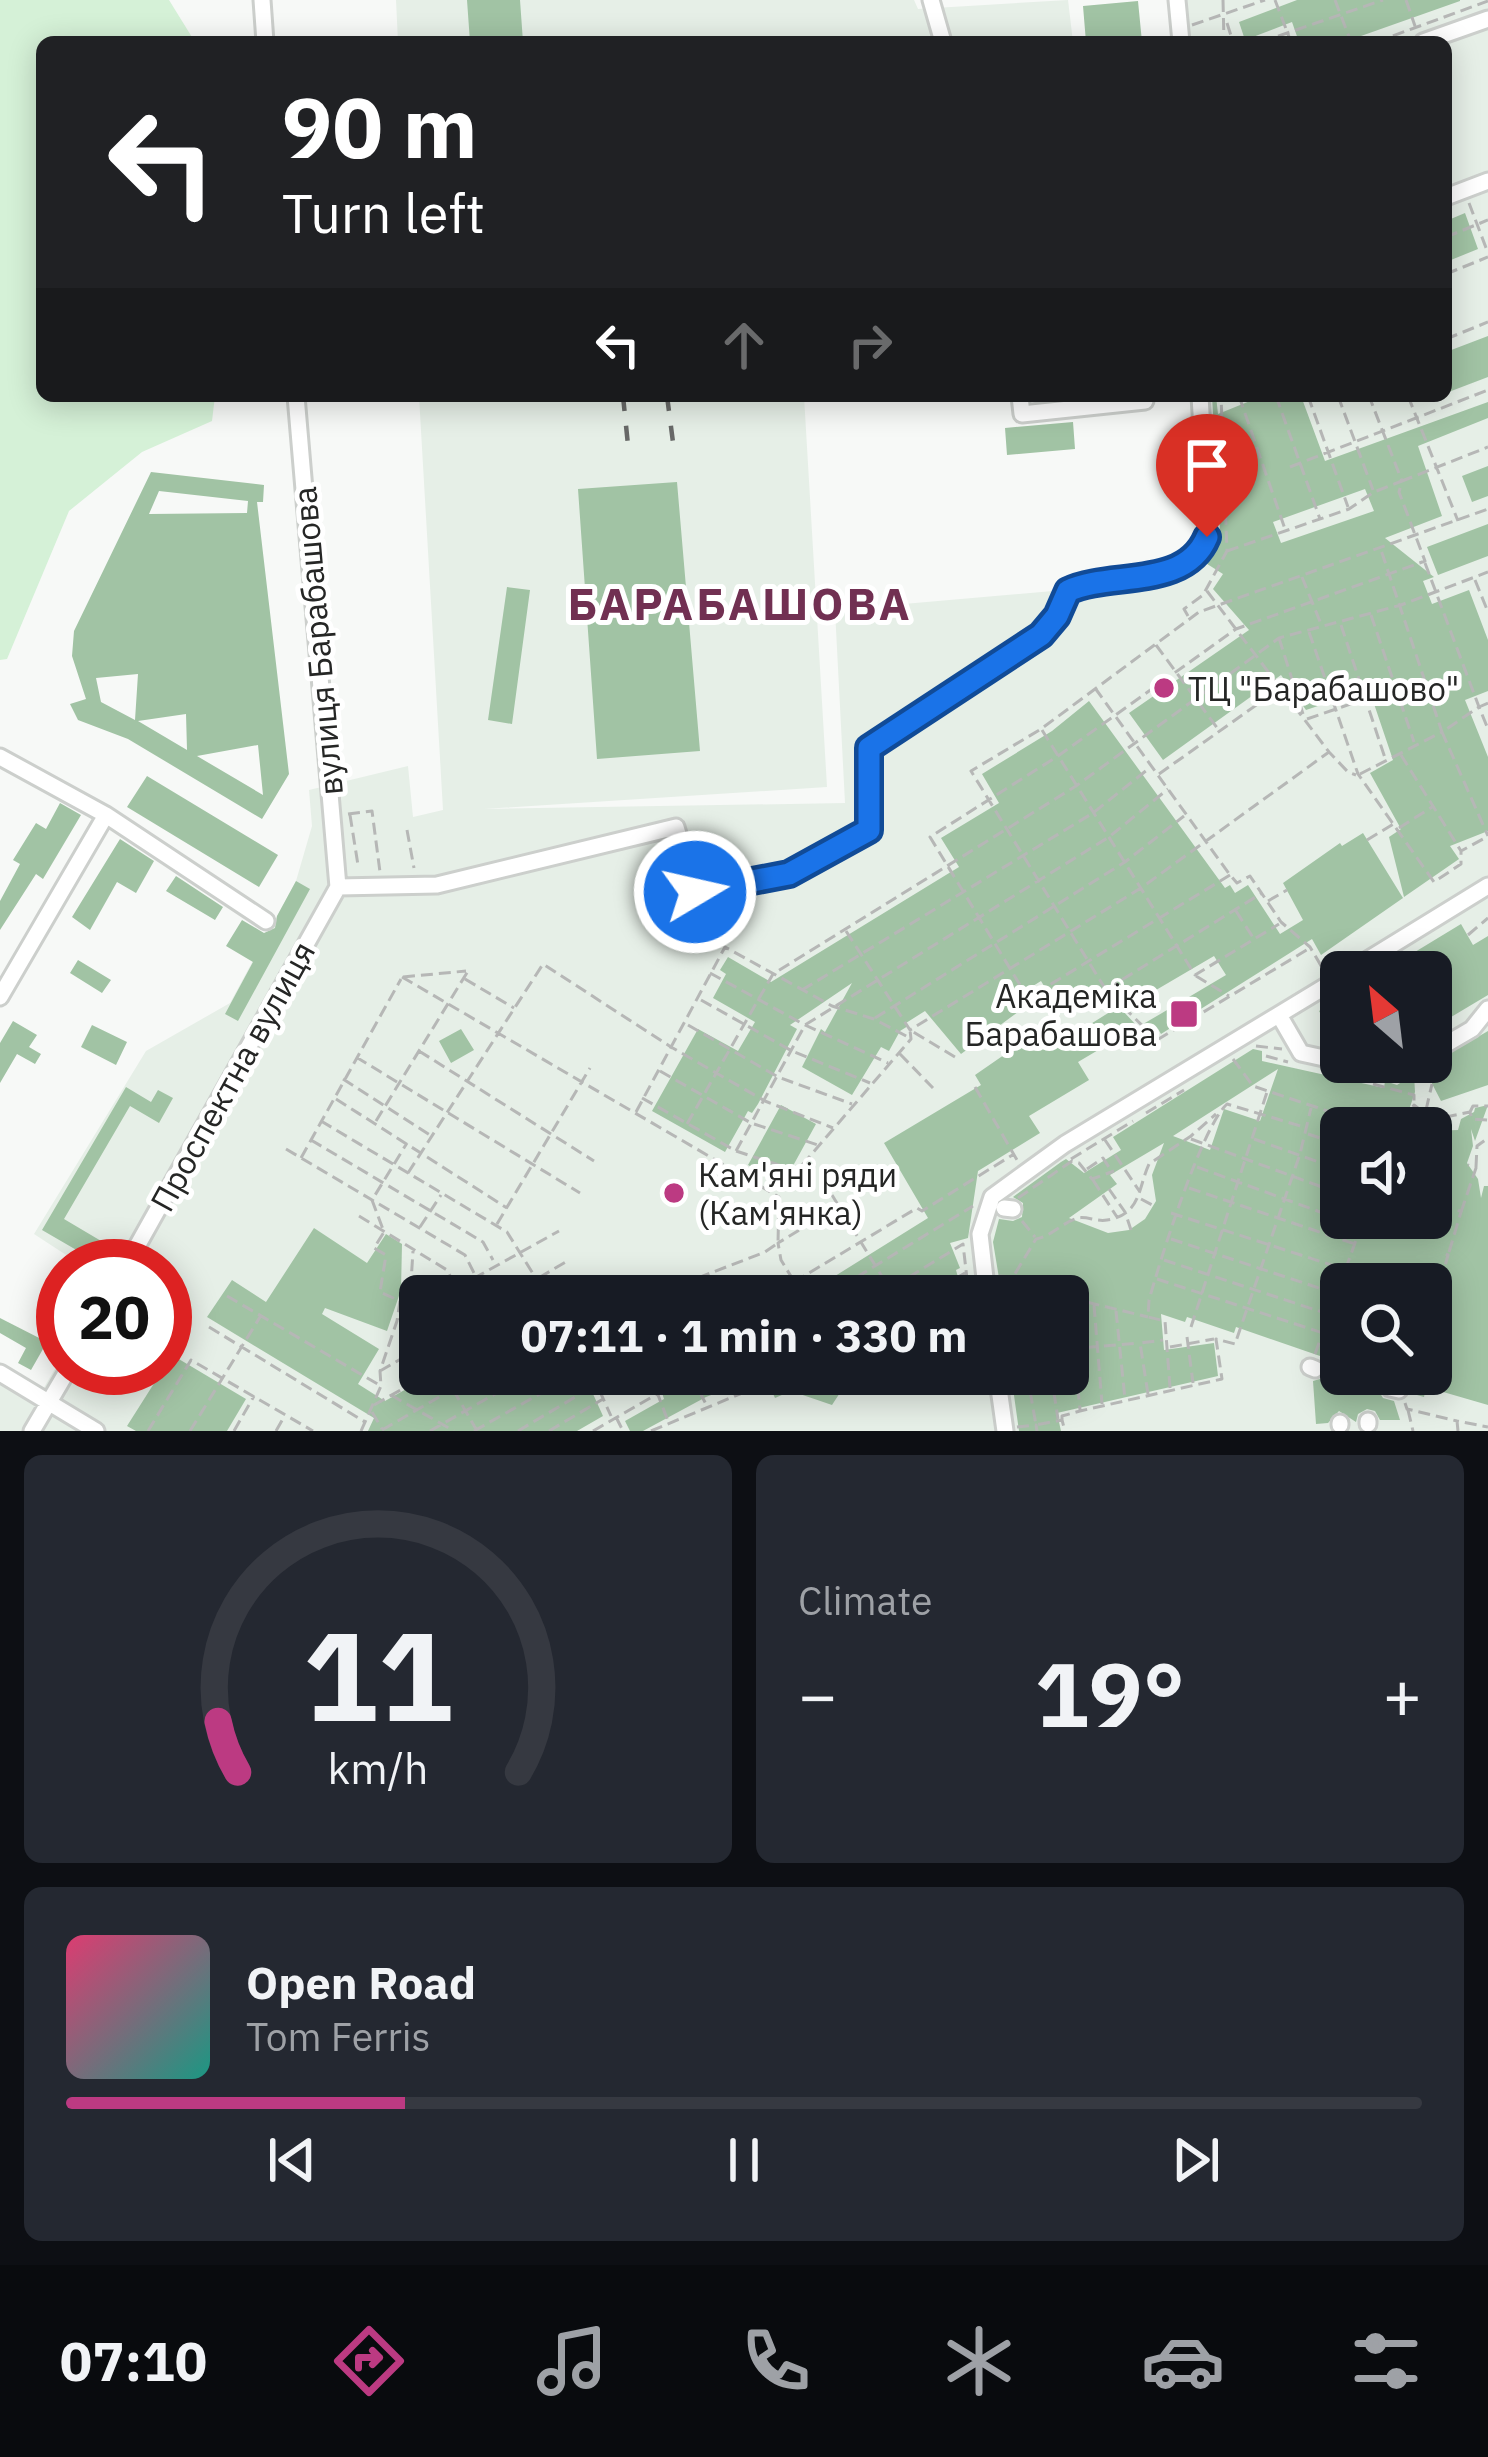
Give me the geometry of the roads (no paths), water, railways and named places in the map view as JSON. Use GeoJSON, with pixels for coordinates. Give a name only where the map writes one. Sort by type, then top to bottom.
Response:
{"type":"FeatureCollection","features":[{"type":"Feature","properties":{"kind":"street"},"geometry":{"type":"LineString","coordinates":[[262,0],[265,36]]}},
{"type":"Feature","properties":{"kind":"street"},"geometry":{"type":"LineString","coordinates":[[931,0],[941,36]]}},
{"type":"Feature","properties":{"kind":"street"},"geometry":{"type":"LineString","coordinates":[[1177,0],[1180,36]]}},
{"type":"Feature","properties":{"kind":"street"},"geometry":{"type":"LineString","coordinates":[[1424,36],[1488,19]]}},
{"type":"Feature","properties":{"kind":"street"},"geometry":{"type":"LineString","coordinates":[[1452,195],[1488,181]]}},
{"type":"Feature","properties":{"kind":"street","name":"вулиця Барабашова"},"geometry":{"type":"LineString","coordinates":[[297,402],[338,887]]}},
{"type":"Feature","properties":{"kind":"street"},"geometry":{"type":"LineString","coordinates":[[1021,402],[1022,414],[1136,402]]}},
{"type":"Feature","properties":{"kind":"street"},"geometry":{"type":"LineString","coordinates":[[338,887],[436,885],[676,827],[695,892],[773,879],[815,862],[869,830],[869,748],[1041,635],[1057,616],[1068,591],[1164,572],[1203,547],[1208,516],[1200,402]]}},
{"type":"Feature","properties":{"kind":"street"},"geometry":{"type":"LineString","coordinates":[[0,757],[106,815],[266,921]]}},
{"type":"Feature","properties":{"kind":"street"},"geometry":{"type":"LineString","coordinates":[[0,997],[106,815]]}},
{"type":"Feature","properties":{"kind":"street"},"geometry":{"type":"LineString","coordinates":[[1382,951],[1488,886]]}},
{"type":"Feature","properties":{"kind":"street","name":"Проспектна вулиця"},"geometry":{"type":"LineString","coordinates":[[141,1239],[338,887]]}},
{"type":"Feature","properties":{"kind":"street"},"geometry":{"type":"LineString","coordinates":[[985,1275],[980,1234],[992,1197],[1024,1172],[1101,1133],[1320,990]]}},
{"type":"Feature","properties":{"kind":"street"},"geometry":{"type":"LineString","coordinates":[[1452,1041],[1472,1029],[1488,1009]]}},
{"type":"Feature","properties":{"kind":"street"},"geometry":{"type":"LineString","coordinates":[[1280,1015],[1301,1053],[1320,1057]]}},
{"type":"Feature","properties":{"kind":"street"},"geometry":{"type":"LineString","coordinates":[[0,1372],[96,1431]]}},
{"type":"Feature","properties":{"kind":"street"},"geometry":{"type":"LineString","coordinates":[[32,1431],[54,1395]]}},
{"type":"Feature","properties":{"kind":"street"},"geometry":{"type":"LineString","coordinates":[[1002,1395],[1010,1429]]}},
{"type":"Feature","properties":{"kind":"railway"},"geometry":{"type":"LineString","coordinates":[[624,402],[629,455]]}},
{"type":"Feature","properties":{"kind":"railway"},"geometry":{"type":"LineString","coordinates":[[668,402],[674,450]]}},
{"type":"Feature","properties":{"kind":"place","name":"ТЦ \"Барабашово\""},"geometry":{"type":"Point","coordinates":[1164,688]}},
{"type":"Feature","properties":{"kind":"place","name":"Академіка Барабашова"},"geometry":{"type":"Point","coordinates":[1184,1014]}},
{"type":"Feature","properties":{"kind":"place","name":"Кам'яні ряди (Кам'янка)"},"geometry":{"type":"Point","coordinates":[674,1193]}},
{"type":"Feature","properties":{"kind":"district","name":"БАРАБАШОВА"},"geometry":{"type":"Point","coordinates":[740,603]}}]}
